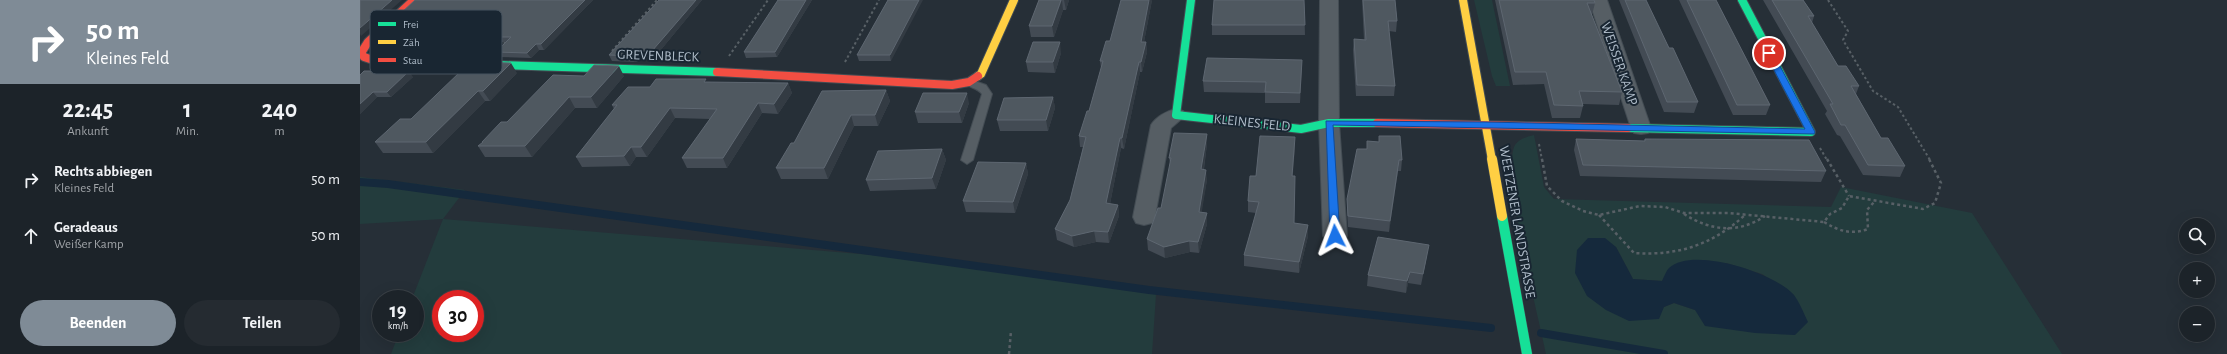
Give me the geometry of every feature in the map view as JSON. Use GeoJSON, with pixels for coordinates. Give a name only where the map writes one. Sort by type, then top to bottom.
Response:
{"type":"FeatureCollection","features":[{"type":"Feature","properties":{"kind":"street","name":"GREVENBLECK"},"geometry":{"type":"LineString","coordinates":[[403,10],[414,0]]}},
{"type":"Feature","properties":{"kind":"street","name":"GREVENBLECK"},"geometry":{"type":"LineString","coordinates":[[502,65],[718,72],[952,86],[969,82],[981,74],[1014,0]]}},
{"type":"Feature","properties":{"kind":"street"},"geometry":{"type":"LineString","coordinates":[[1144,217],[1161,126],[1176,115],[1191,0]]}},
{"type":"Feature","properties":{"kind":"street"},"geometry":{"type":"LineString","coordinates":[[1329,0],[1329,123],[1335,236]]}},
{"type":"Feature","properties":{"kind":"street","name":"WEETZENER LANDSTRASSE"},"geometry":{"type":"LineString","coordinates":[[1463,0],[1527,354]]}},
{"type":"Feature","properties":{"kind":"street","name":"WEISSER KAMP"},"geometry":{"type":"LineString","coordinates":[[1598,0],[1641,128]]}},
{"type":"Feature","properties":{"kind":"street"},"geometry":{"type":"LineString","coordinates":[[1742,0],[1811,132]]}},
{"type":"Feature","properties":{"kind":"street","name":"GREVENBLECK"},"geometry":{"type":"LineString","coordinates":[[362,59],[362,53],[370,40]]}},
{"type":"Feature","properties":{"kind":"street","name":"KLEINES FELD"},"geometry":{"type":"LineString","coordinates":[[1176,115],[1301,128],[1329,123],[1485,124]]}},
{"type":"Feature","properties":{"kind":"street","name":"WEISSER KAMP"},"geometry":{"type":"LineString","coordinates":[[1485,124],[1811,132]]}},
{"type":"Feature","properties":{"kind":"lane"},"geometry":{"type":"LineString","coordinates":[[967,160],[988,94],[982,87],[969,82]]}},
{"type":"Feature","properties":{"kind":"path"},"geometry":{"type":"LineString","coordinates":[[598,68],[657,0]]}},
{"type":"Feature","properties":{"kind":"path"},"geometry":{"type":"LineString","coordinates":[[718,72],[768,0]]}},
{"type":"Feature","properties":{"kind":"path"},"geometry":{"type":"LineString","coordinates":[[836,79],[879,0]]}},
{"type":"Feature","properties":{"kind":"path"},"geometry":{"type":"LineString","coordinates":[[1811,132],[1849,196],[1923,209],[1935,203],[1940,183],[1930,160],[1898,107],[1874,91],[1842,40],[1848,32],[1828,0]]}},
{"type":"Feature","properties":{"kind":"path"},"geometry":{"type":"LineString","coordinates":[[502,46],[510,38]]}},
{"type":"Feature","properties":{"kind":"path"},"geometry":{"type":"LineString","coordinates":[[1536,126],[1548,186],[1562,201],[1583,211],[1599,215],[1640,206],[1665,206],[1684,213],[1765,216],[1824,222],[1838,230],[1856,234],[1868,229],[1867,210],[1875,201]]}},
{"type":"Feature","properties":{"kind":"path"},"geometry":{"type":"LineString","coordinates":[[1824,222],[1830,214],[1842,208],[1849,196]]}},
{"type":"Feature","properties":{"kind":"path"},"geometry":{"type":"LineString","coordinates":[[1684,213],[1695,222],[1730,230],[1755,225],[1765,216]]}},
{"type":"Feature","properties":{"kind":"path"},"geometry":{"type":"LineString","coordinates":[[1599,215],[1634,253],[1647,254],[1676,254],[1708,243],[1730,230],[1745,215]]}},
{"type":"Feature","properties":{"kind":"path"},"geometry":{"type":"LineString","coordinates":[[1008,354],[1011,330]]}},
{"type":"Feature","properties":{"kind":"green space"},"geometry":{"type":"Polygon","coordinates":[[[1474,0],[1492,0],[1510,86],[1496,86],[1492,76],[1474,0]]]}},
{"type":"Feature","properties":{"kind":"green space"},"geometry":{"type":"Polygon","coordinates":[[[1534,135],[1544,187],[1554,199],[1831,207],[1841,187],[1972,213],[2062,354],[1546,354],[1529,280],[1513,187],[1512,163],[1514,147],[1520,140],[1534,135]],[[1588,238],[1633,279],[1616,247],[1588,238]],[[1726,263],[1670,268],[1662,281],[1633,279],[1664,307],[1674,303],[1695,310],[1794,295],[1762,274],[1726,263]]]}},
{"type":"Feature","properties":{"kind":"green space"},"geometry":{"type":"Polygon","coordinates":[[[360,177],[465,190],[443,219],[360,224],[360,177]]]}},
{"type":"Feature","properties":{"kind":"green space"},"geometry":{"type":"Polygon","coordinates":[[[443,219],[884,256],[1156,294],[1152,354],[391,354],[396,342],[424,342],[424,290],[415,290],[443,219]]]}},
{"type":"Feature","properties":{"kind":"water"},"geometry":{"type":"Polygon","coordinates":[[[1588,238],[1605,238],[1616,247],[1633,279],[1662,281],[1669,268],[1680,262],[1696,260],[1714,261],[1752,271],[1770,278],[1794,295],[1808,322],[1795,335],[1755,333],[1705,326],[1695,310],[1674,303],[1664,307],[1659,319],[1629,321],[1606,310],[1587,296],[1575,273],[1577,250],[1588,238]]]}},
{"type":"Feature","properties":{"kind":"building"},"geometry":{"type":"Polygon","coordinates":[[[360,0],[392,0],[381,10],[370,10],[370,19],[360,28],[360,0]]]}},
{"type":"Feature","properties":{"kind":"building"},"geometry":{"type":"Polygon","coordinates":[[[415,0],[585,0],[541,44],[536,44],[527,53],[502,52],[502,46],[511,37],[502,37],[502,10],[404,10],[415,0]]]}},
{"type":"Feature","properties":{"kind":"building"},"geometry":{"type":"Polygon","coordinates":[[[659,0],[696,0],[652,51],[638,51],[634,56],[609,55],[659,0]]]}},
{"type":"Feature","properties":{"kind":"building"},"geometry":{"type":"Polygon","coordinates":[[[778,0],[806,0],[775,52],[744,52],[778,0]]]}},
{"type":"Feature","properties":{"kind":"building"},"geometry":{"type":"Polygon","coordinates":[[[888,0],[919,0],[890,55],[857,55],[888,0]]]}},
{"type":"Feature","properties":{"kind":"building"},"geometry":{"type":"Polygon","coordinates":[[[1039,0],[1061,0],[1052,26],[1029,26],[1039,0]]]}},
{"type":"Feature","properties":{"kind":"building"},"geometry":{"type":"Polygon","coordinates":[[[1121,0],[1149,0],[1141,42],[1146,42],[1141,62],[1139,62],[1122,138],[1120,138],[1106,203],[1118,205],[1108,232],[1094,231],[1072,236],[1055,229],[1070,200],[1086,137],[1079,136],[1087,111],[1089,111],[1103,61],[1100,61],[1106,41],[1110,41],[1121,0]]]}},
{"type":"Feature","properties":{"kind":"building"},"geometry":{"type":"Polygon","coordinates":[[[1214,0],[1304,0],[1305,25],[1212,25],[1214,0]]]}},
{"type":"Feature","properties":{"kind":"building"},"geometry":{"type":"Polygon","coordinates":[[[1363,0],[1395,0],[1397,21],[1388,21],[1395,86],[1357,85],[1354,39],[1366,40],[1363,0]]]}},
{"type":"Feature","properties":{"kind":"building"},"geometry":{"type":"Polygon","coordinates":[[[1499,0],[1594,0],[1595,3],[1587,3],[1622,92],[1579,91],[1583,106],[1554,105],[1546,72],[1515,72],[1499,0]]]}},
{"type":"Feature","properties":{"kind":"building"},"geometry":{"type":"Polygon","coordinates":[[[1625,0],[1646,0],[1669,48],[1673,48],[1698,102],[1667,102],[1625,0]]]}},
{"type":"Feature","properties":{"kind":"building"},"geometry":{"type":"Polygon","coordinates":[[[1687,0],[1716,0],[1770,105],[1737,105],[1687,0]]]}},
{"type":"Feature","properties":{"kind":"building"},"geometry":{"type":"Polygon","coordinates":[[[1772,0],[1803,0],[1814,16],[1808,16],[1838,66],[1846,66],[1859,86],[1851,86],[1881,138],[1888,138],[1905,166],[1868,165],[1845,125],[1841,125],[1830,104],[1833,104],[1772,0]]]}},
{"type":"Feature","properties":{"kind":"building"},"geometry":{"type":"Polygon","coordinates":[[[1033,42],[1060,42],[1053,62],[1026,62],[1033,42]]]}},
{"type":"Feature","properties":{"kind":"building"},"geometry":{"type":"Polygon","coordinates":[[[1207,58],[1302,60],[1300,93],[1265,92],[1266,82],[1203,81],[1207,58]]]}},
{"type":"Feature","properties":{"kind":"building"},"geometry":{"type":"Polygon","coordinates":[[[502,63],[511,63],[502,72],[502,63]]]}},
{"type":"Feature","properties":{"kind":"building"},"geometry":{"type":"Polygon","coordinates":[[[594,65],[619,66],[591,97],[569,97],[525,146],[478,146],[501,122],[507,122],[553,75],[584,76],[594,65]]]}},
{"type":"Feature","properties":{"kind":"building"},"geometry":{"type":"Polygon","coordinates":[[[364,71],[370,71],[370,74],[406,74],[387,92],[373,92],[360,104],[360,75],[364,71]]]}},
{"type":"Feature","properties":{"kind":"building"},"geometry":{"type":"Polygon","coordinates":[[[458,74],[500,74],[483,91],[478,91],[426,142],[375,142],[400,119],[411,119],[458,74]]]}},
{"type":"Feature","properties":{"kind":"building"},"geometry":{"type":"Polygon","coordinates":[[[656,79],[706,79],[704,82],[788,83],[774,104],[758,103],[723,158],[682,158],[717,109],[670,108],[641,147],[631,147],[624,156],[576,157],[617,105],[612,105],[628,87],[650,87],[656,79]]]}},
{"type":"Feature","properties":{"kind":"building"},"geometry":{"type":"Polygon","coordinates":[[[886,90],[875,115],[851,115],[824,168],[776,168],[791,143],[794,143],[822,91],[886,90]]]}},
{"type":"Feature","properties":{"kind":"building"},"geometry":{"type":"Polygon","coordinates":[[[923,93],[967,93],[959,112],[915,112],[923,93]]]}},
{"type":"Feature","properties":{"kind":"building"},"geometry":{"type":"Polygon","coordinates":[[[1053,97],[1046,120],[997,120],[1004,98],[1053,97]]]}},
{"type":"Feature","properties":{"kind":"building"},"geometry":{"type":"Polygon","coordinates":[[[1174,133],[1207,134],[1201,169],[1206,170],[1199,212],[1207,213],[1198,242],[1189,241],[1164,247],[1147,239],[1158,208],[1161,208],[1171,158],[1169,158],[1174,133]]]}},
{"type":"Feature","properties":{"kind":"building"},"geometry":{"type":"Polygon","coordinates":[[[1260,136],[1295,137],[1292,176],[1295,176],[1294,223],[1308,225],[1299,262],[1244,255],[1259,202],[1248,201],[1250,176],[1256,176],[1260,136]]]}},
{"type":"Feature","properties":{"kind":"building"},"geometry":{"type":"Polygon","coordinates":[[[1379,136],[1400,136],[1402,160],[1399,160],[1390,221],[1348,216],[1347,199],[1357,149],[1367,149],[1367,141],[1379,142],[1379,136]]]}},
{"type":"Feature","properties":{"kind":"building"},"geometry":{"type":"Polygon","coordinates":[[[1576,139],[1645,141],[1645,139],[1809,140],[1826,171],[1583,165],[1576,139]]]}},
{"type":"Feature","properties":{"kind":"building"},"geometry":{"type":"Polygon","coordinates":[[[942,149],[932,178],[866,180],[878,151],[942,149]]]}},
{"type":"Feature","properties":{"kind":"building"},"geometry":{"type":"Polygon","coordinates":[[[978,162],[1026,163],[1013,202],[963,201],[978,162]]]}},
{"type":"Feature","properties":{"kind":"building"},"geometry":{"type":"Polygon","coordinates":[[[1378,237],[1429,245],[1423,274],[1410,272],[1407,281],[1368,275],[1378,237]]]}},
{"type":"Feature","properties":{"kind":"waterway"},"geometry":{"type":"LineString","coordinates":[[360,182],[388,184],[1149,290],[1491,328]]}},
{"type":"Feature","properties":{"kind":"waterway"},"geometry":{"type":"LineString","coordinates":[[1541,333],[1664,354]]}},
{"type":"Feature","properties":{"kind":"traffic: fast"},"geometry":{"type":"LineString","coordinates":[[1191,0],[1176,115],[1301,129],[1329,123],[1377,123]]}},
{"type":"Feature","properties":{"kind":"traffic: fast"},"geometry":{"type":"LineString","coordinates":[[1628,128],[1811,132],[1742,0]]}},
{"type":"Feature","properties":{"kind":"traffic: fast"},"geometry":{"type":"LineString","coordinates":[[502,65],[717,72]]}},
{"type":"Feature","properties":{"kind":"traffic: fast"},"geometry":{"type":"LineString","coordinates":[[1502,216],[1527,354]]}},
{"type":"Feature","properties":{"kind":"traffic: slow"},"geometry":{"type":"LineString","coordinates":[[978,76],[981,74],[1014,0]]}},
{"type":"Feature","properties":{"kind":"traffic: slow"},"geometry":{"type":"LineString","coordinates":[[1463,0],[1502,216]]}},
{"type":"Feature","properties":{"kind":"traffic: jam"},"geometry":{"type":"LineString","coordinates":[[403,10],[414,0]]}},
{"type":"Feature","properties":{"kind":"traffic: jam"},"geometry":{"type":"LineString","coordinates":[[370,40],[361,53],[364,57],[370,59]]}},
{"type":"Feature","properties":{"kind":"traffic: jam"},"geometry":{"type":"LineString","coordinates":[[717,72],[952,85],[969,82],[978,76]]}},
{"type":"Feature","properties":{"kind":"traffic: jam"},"geometry":{"type":"LineString","coordinates":[[1377,123],[1628,128]]}},
{"type":"Feature","properties":{"kind":"route"},"geometry":{"type":"LineString","coordinates":[[1335,236],[1329,123],[1485,124],[1811,132],[1769,53]]}}]}
